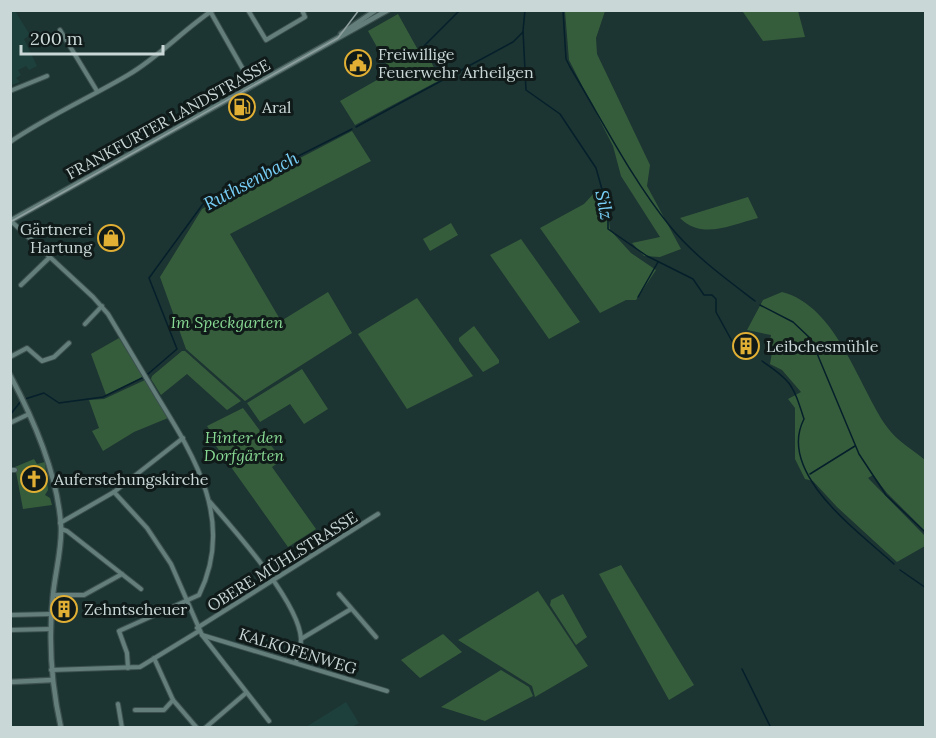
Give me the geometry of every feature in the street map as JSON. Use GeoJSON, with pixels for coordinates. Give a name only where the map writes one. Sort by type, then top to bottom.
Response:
{"type":"FeatureCollection","features":[{"type":"Feature","properties":{"kind":"street"},"geometry":{"type":"LineString","coordinates":[[248,10],[266,40],[305,17],[302,10]]}},
{"type":"Feature","properties":{"kind":"street","name":"FRANKFURTER LANDSTRASSE"},"geometry":{"type":"LineString","coordinates":[[337,37],[376,10]]}},
{"type":"Feature","properties":{"kind":"street","name":"FRANKFURTER LANDSTRASSE"},"geometry":{"type":"LineString","coordinates":[[11,221],[387,10]]}},
{"type":"Feature","properties":{"kind":"street"},"geometry":{"type":"LineString","coordinates":[[10,141],[152,59],[211,11],[252,85]]}},
{"type":"Feature","properties":{"kind":"street"},"geometry":{"type":"LineString","coordinates":[[60,30],[97,91]]}},
{"type":"Feature","properties":{"kind":"street"},"geometry":{"type":"LineString","coordinates":[[10,92],[47,76]]}},
{"type":"Feature","properties":{"kind":"street"},"geometry":{"type":"LineString","coordinates":[[11,221],[102,306],[183,438],[194,458],[210,502],[214,534],[213,556],[208,578],[199,595],[119,631],[127,653],[128,668]]}},
{"type":"Feature","properties":{"kind":"street"},"geometry":{"type":"LineString","coordinates":[[21,285],[50,257]]}},
{"type":"Feature","properties":{"kind":"street"},"geometry":{"type":"LineString","coordinates":[[85,324],[102,306]]}},
{"type":"Feature","properties":{"kind":"street"},"geometry":{"type":"LineString","coordinates":[[10,357],[27,348],[42,361],[54,357],[69,343]]}},
{"type":"Feature","properties":{"kind":"street"},"geometry":{"type":"LineString","coordinates":[[10,375],[23,399],[48,462],[61,529],[51,614],[51,670],[61,728]]}},
{"type":"Feature","properties":{"kind":"street"},"geometry":{"type":"LineString","coordinates":[[10,423],[29,414]]}},
{"type":"Feature","properties":{"kind":"street"},"geometry":{"type":"LineString","coordinates":[[60,523],[114,492],[183,438]]}},
{"type":"Feature","properties":{"kind":"street"},"geometry":{"type":"LineString","coordinates":[[114,492],[158,544],[173,569],[199,631],[269,721]]}},
{"type":"Feature","properties":{"kind":"street"},"geometry":{"type":"LineString","coordinates":[[210,502],[256,555],[294,618],[301,639],[296,662]]}},
{"type":"Feature","properties":{"kind":"street","name":"OBERE MÜHLSTRASSE"},"geometry":{"type":"LineString","coordinates":[[51,670],[140,667],[378,514]]}},
{"type":"Feature","properties":{"kind":"street"},"geometry":{"type":"LineString","coordinates":[[61,529],[67,531],[141,589]]}},
{"type":"Feature","properties":{"kind":"street"},"geometry":{"type":"LineString","coordinates":[[53,595],[84,595],[122,574]]}},
{"type":"Feature","properties":{"kind":"street"},"geometry":{"type":"LineString","coordinates":[[339,594],[376,637]]}},
{"type":"Feature","properties":{"kind":"street"},"geometry":{"type":"LineString","coordinates":[[301,639],[351,609]]}},
{"type":"Feature","properties":{"kind":"street"},"geometry":{"type":"LineString","coordinates":[[10,615],[51,614]]}},
{"type":"Feature","properties":{"kind":"street"},"geometry":{"type":"LineString","coordinates":[[10,630],[51,629]]}},
{"type":"Feature","properties":{"kind":"street","name":"KALKOFENWEG"},"geometry":{"type":"LineString","coordinates":[[199,631],[387,691]]}},
{"type":"Feature","properties":{"kind":"street"},"geometry":{"type":"LineString","coordinates":[[154,658],[173,700],[197,728]]}},
{"type":"Feature","properties":{"kind":"street"},"geometry":{"type":"LineString","coordinates":[[10,682],[52,680]]}},
{"type":"Feature","properties":{"kind":"street"},"geometry":{"type":"LineString","coordinates":[[205,728],[246,693]]}},
{"type":"Feature","properties":{"kind":"street"},"geometry":{"type":"LineString","coordinates":[[135,710],[164,710],[173,700]]}},
{"type":"Feature","properties":{"kind":"street"},"geometry":{"type":"LineString","coordinates":[[118,704],[122,728]]}},
{"type":"Feature","properties":{"kind":"shaded area"},"geometry":{"type":"Polygon","coordinates":[[[10,11],[15,11],[30,35],[24,39],[37,66],[29,70],[26,66],[18,70],[21,75],[16,78],[20,82],[11,85],[10,11]]]}},
{"type":"Feature","properties":{"kind":"shaded area"},"geometry":{"type":"Polygon","coordinates":[[[346,702],[359,723],[352,727],[306,727],[346,702]]]}},
{"type":"Feature","properties":{"kind":"green space"},"geometry":{"type":"Polygon","coordinates":[[[748,10],[798,11],[805,37],[763,41],[743,12],[748,10]]]}},
{"type":"Feature","properties":{"kind":"green space"},"geometry":{"type":"Polygon","coordinates":[[[565,11],[605,11],[596,38],[597,54],[650,165],[647,186],[681,249],[660,257],[644,256],[632,243],[660,237],[621,176],[613,146],[569,60],[565,11]]]}},
{"type":"Feature","properties":{"kind":"green space"},"geometry":{"type":"Polygon","coordinates":[[[398,14],[418,50],[424,47],[440,80],[355,125],[340,101],[391,72],[368,31],[398,14]]]}},
{"type":"Feature","properties":{"kind":"green space","name":"Im Speckgarten"},"geometry":{"type":"Polygon","coordinates":[[[352,131],[371,161],[230,234],[281,321],[328,292],[352,333],[245,401],[186,349],[160,277],[202,209],[352,131]]]}},
{"type":"Feature","properties":{"kind":"green space"},"geometry":{"type":"Polygon","coordinates":[[[596,191],[608,211],[610,230],[631,253],[656,270],[636,300],[626,300],[600,313],[540,228],[584,204],[596,191]]]}},
{"type":"Feature","properties":{"kind":"green space"},"geometry":{"type":"Polygon","coordinates":[[[748,197],[758,218],[707,230],[689,225],[680,218],[748,197]]]}},
{"type":"Feature","properties":{"kind":"green space"},"geometry":{"type":"Polygon","coordinates":[[[451,223],[458,235],[430,251],[423,239],[451,223]]]}},
{"type":"Feature","properties":{"kind":"green space"},"geometry":{"type":"Polygon","coordinates":[[[521,239],[580,322],[549,339],[490,255],[521,239]]]}},
{"type":"Feature","properties":{"kind":"green space"},"geometry":{"type":"Polygon","coordinates":[[[782,292],[801,300],[818,313],[844,349],[887,427],[900,441],[925,460],[925,531],[887,493],[873,475],[868,478],[925,536],[925,546],[897,562],[837,507],[813,481],[805,479],[795,459],[795,408],[788,399],[801,392],[782,370],[770,364],[773,347],[769,346],[771,335],[747,330],[763,300],[782,292]]]}},
{"type":"Feature","properties":{"kind":"green space"},"geometry":{"type":"Polygon","coordinates":[[[417,298],[473,376],[407,409],[358,334],[417,298]]]}},
{"type":"Feature","properties":{"kind":"green space"},"geometry":{"type":"Polygon","coordinates":[[[474,326],[499,360],[499,363],[483,372],[459,341],[459,338],[474,326]]]}},
{"type":"Feature","properties":{"kind":"green space"},"geometry":{"type":"Polygon","coordinates":[[[119,338],[143,377],[106,395],[91,354],[119,338]]]}},
{"type":"Feature","properties":{"kind":"green space"},"geometry":{"type":"Polygon","coordinates":[[[182,351],[185,351],[241,401],[227,410],[187,374],[161,395],[151,379],[152,376],[182,351]]]}},
{"type":"Feature","properties":{"kind":"green space"},"geometry":{"type":"Polygon","coordinates":[[[302,369],[328,409],[304,424],[290,404],[260,422],[247,403],[302,369]]]}},
{"type":"Feature","properties":{"kind":"green space"},"geometry":{"type":"Polygon","coordinates":[[[145,380],[168,418],[134,432],[103,451],[92,431],[99,428],[89,400],[104,399],[145,380]]]}},
{"type":"Feature","properties":{"kind":"green space","name":"Hinter den Dorfgärten"},"geometry":{"type":"Polygon","coordinates":[[[243,408],[282,460],[272,467],[316,529],[288,547],[211,439],[214,437],[207,426],[243,408]]]}},
{"type":"Feature","properties":{"kind":"green space"},"geometry":{"type":"Polygon","coordinates":[[[34,459],[37,464],[45,462],[48,490],[45,495],[50,498],[52,505],[23,509],[15,467],[34,459]]]}},
{"type":"Feature","properties":{"kind":"green space"},"geometry":{"type":"Polygon","coordinates":[[[621,565],[694,685],[669,700],[599,574],[621,565]]]}},
{"type":"Feature","properties":{"kind":"green space"},"geometry":{"type":"Polygon","coordinates":[[[538,591],[588,666],[535,697],[532,686],[458,640],[538,591]]]}},
{"type":"Feature","properties":{"kind":"green space"},"geometry":{"type":"Polygon","coordinates":[[[563,594],[587,637],[576,645],[550,605],[551,600],[563,594]]]}},
{"type":"Feature","properties":{"kind":"green space"},"geometry":{"type":"Polygon","coordinates":[[[443,634],[462,652],[420,678],[401,660],[443,634]]]}},
{"type":"Feature","properties":{"kind":"green space"},"geometry":{"type":"Polygon","coordinates":[[[501,670],[529,687],[533,696],[485,721],[441,707],[501,670]]]}},
{"type":"Feature","properties":{"kind":"waterway"},"geometry":{"type":"LineString","coordinates":[[424,46],[460,10]]}},
{"type":"Feature","properties":{"kind":"waterway","name":"Silz"},"geometry":{"type":"LineString","coordinates":[[525,10],[523,31],[526,90],[560,114],[596,168],[608,211],[608,229],[647,256],[693,279],[704,295],[712,295],[716,299],[716,312],[733,343]]}},
{"type":"Feature","properties":{"kind":"waterway"},"geometry":{"type":"LineString","coordinates":[[563,10],[566,59],[642,188],[669,225],[688,246],[755,301]]}},
{"type":"Feature","properties":{"kind":"waterway","name":"Ruthsenbach"},"geometry":{"type":"LineString","coordinates":[[356,127],[513,42],[523,32]]}},
{"type":"Feature","properties":{"kind":"waterway","name":"Ruthsenbach"},"geometry":{"type":"LineString","coordinates":[[148,374],[177,349],[149,278],[203,204],[352,129]]}},
{"type":"Feature","properties":{"kind":"waterway"},"geometry":{"type":"LineString","coordinates":[[638,297],[658,262]]}},
{"type":"Feature","properties":{"kind":"waterway"},"geometry":{"type":"LineString","coordinates":[[760,305],[793,322],[811,339],[859,454],[886,495],[926,533]]}},
{"type":"Feature","properties":{"kind":"waterway"},"geometry":{"type":"LineString","coordinates":[[762,361],[786,379],[797,398],[804,419],[798,439],[801,460],[811,480],[825,500],[894,564]]}},
{"type":"Feature","properties":{"kind":"waterway","name":"Ruthsenbach"},"geometry":{"type":"LineString","coordinates":[[25,399],[44,393],[59,403],[103,397],[142,378]]}},
{"type":"Feature","properties":{"kind":"waterway","name":"Ruthsenbach"},"geometry":{"type":"LineString","coordinates":[[10,415],[21,401]]}},
{"type":"Feature","properties":{"kind":"waterway"},"geometry":{"type":"LineString","coordinates":[[810,474],[855,446]]}},
{"type":"Feature","properties":{"kind":"waterway"},"geometry":{"type":"LineString","coordinates":[[900,570],[926,588]]}},
{"type":"Feature","properties":{"kind":"waterway"},"geometry":{"type":"LineString","coordinates":[[742,669],[771,728]]}},
{"type":"Feature","properties":{"kind":"tram line"},"geometry":{"type":"LineString","coordinates":[[10,222],[338,38],[359,10]]}},
{"type":"Feature","properties":{"kind":"place","name":"Freiwillige Feuerwehr Arheilgen"},"geometry":{"type":"Point","coordinates":[358,63]}},
{"type":"Feature","properties":{"kind":"place","name":"Aral"},"geometry":{"type":"Point","coordinates":[242,107]}},
{"type":"Feature","properties":{"kind":"place","name":"Gärtnerei Hartung"},"geometry":{"type":"Point","coordinates":[111,238]}},
{"type":"Feature","properties":{"kind":"place","name":"Leibchesmühle"},"geometry":{"type":"Point","coordinates":[746,346]}},
{"type":"Feature","properties":{"kind":"place","name":"Auferstehungskirche"},"geometry":{"type":"Point","coordinates":[34,479]}},
{"type":"Feature","properties":{"kind":"place","name":"Zehntscheuer"},"geometry":{"type":"Point","coordinates":[64,609]}}]}
